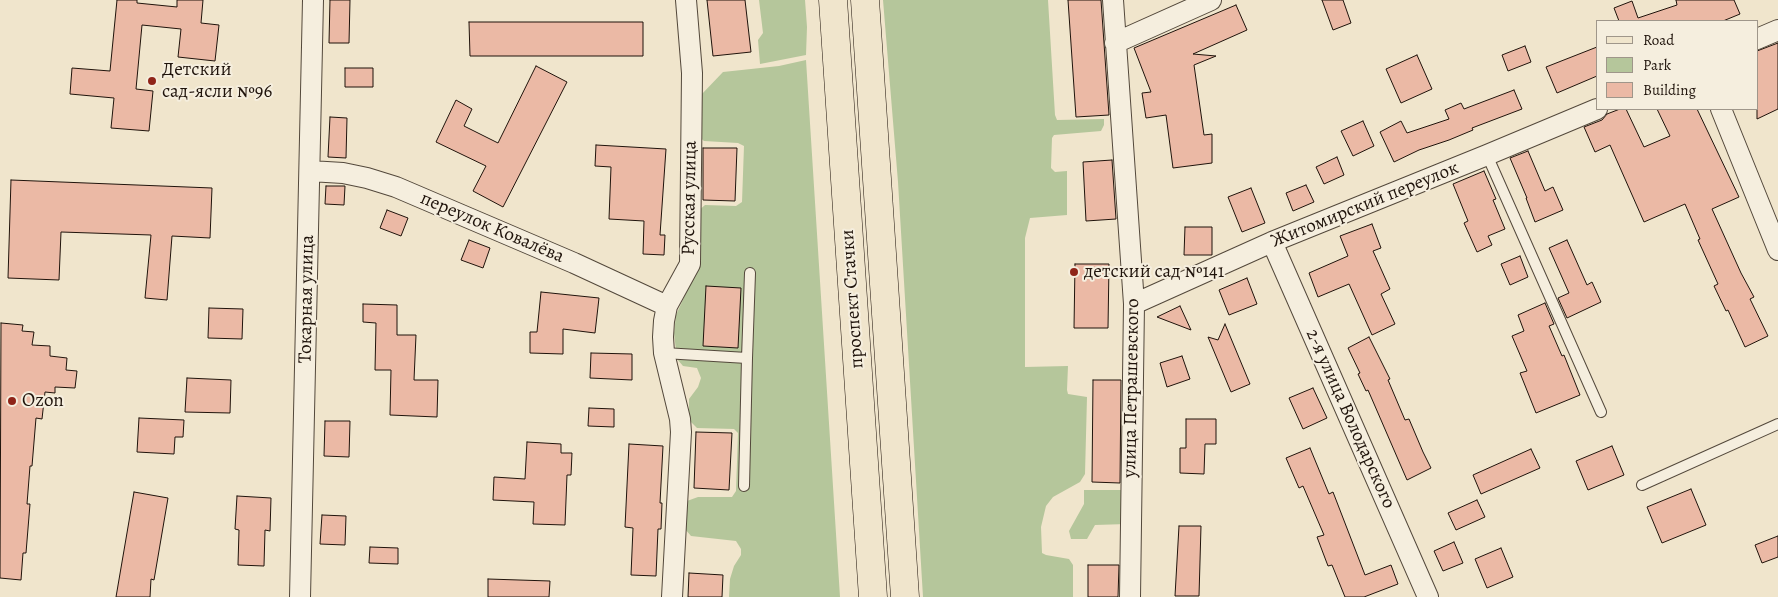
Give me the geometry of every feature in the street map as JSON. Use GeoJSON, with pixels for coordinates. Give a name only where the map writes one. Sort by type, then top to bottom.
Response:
{"type":"FeatureCollection","features":[{"type":"Feature","properties":{"kind":"main road","name":"проспект Стачки"},"geometry":{"type":"LineString","coordinates":[[833,0],[873,597]]}},
{"type":"Feature","properties":{"kind":"main road","name":"проспект Стачки"},"geometry":{"type":"LineString","coordinates":[[865,0],[905,597]]}},
{"type":"Feature","properties":{"kind":"street","name":"Токарная улица"},"geometry":{"type":"LineString","coordinates":[[300,597],[313,0]]}},
{"type":"Feature","properties":{"kind":"street","name":"Русская улица"},"geometry":{"type":"LineString","coordinates":[[672,597],[681,432],[680,419],[664,354],[664,321],[667,306],[690,264],[692,73],[686,0]]}},
{"type":"Feature","properties":{"kind":"street","name":"улица Петрашевского"},"geometry":{"type":"LineString","coordinates":[[1113,0],[1134,304],[1130,597]]}},
{"type":"Feature","properties":{"kind":"street"},"geometry":{"type":"LineString","coordinates":[[1115,43],[1211,0]]}},
{"type":"Feature","properties":{"kind":"street"},"geometry":{"type":"LineString","coordinates":[[1758,40],[1778,30]]}},
{"type":"Feature","properties":{"kind":"street","name":"Житомирский переулок"},"geometry":{"type":"LineString","coordinates":[[1134,304],[1272,242],[1596,109]]}},
{"type":"Feature","properties":{"kind":"street"},"geometry":{"type":"LineString","coordinates":[[1721,110],[1778,250]]}},
{"type":"Feature","properties":{"kind":"street","name":"переулок Ковалёва"},"geometry":{"type":"LineString","coordinates":[[310,171],[344,173],[367,178],[396,188],[574,263],[667,306]]}},
{"type":"Feature","properties":{"kind":"street","name":"2-я улица Володарского"},"geometry":{"type":"LineString","coordinates":[[1272,242],[1428,597]]}},
{"type":"Feature","properties":{"kind":"lane"},"geometry":{"type":"LineString","coordinates":[[1487,155],[1601,412]]}},
{"type":"Feature","properties":{"kind":"lane"},"geometry":{"type":"LineString","coordinates":[[744,486],[750,272]]}},
{"type":"Feature","properties":{"kind":"lane"},"geometry":{"type":"LineString","coordinates":[[664,354],[747,358]]}},
{"type":"Feature","properties":{"kind":"lane"},"geometry":{"type":"LineString","coordinates":[[1642,485],[1778,424]]}},
{"type":"Feature","properties":{"kind":"green space"},"geometry":{"type":"Polygon","coordinates":[[[759,0],[805,0],[807,27],[806,55],[760,64],[758,40],[763,33],[759,0]]]}},
{"type":"Feature","properties":{"kind":"green space"},"geometry":{"type":"Polygon","coordinates":[[[883,0],[1048,0],[1055,115],[1057,120],[1104,119],[1101,131],[1054,135],[1052,138],[1051,168],[1055,172],[1067,171],[1067,215],[1030,218],[1025,238],[1025,367],[1068,366],[1068,394],[1087,397],[1085,474],[1080,482],[1053,497],[1046,506],[1041,527],[1042,553],[1069,559],[1073,565],[1073,597],[923,597],[898,182],[883,0]]]}},
{"type":"Feature","properties":{"kind":"green space"},"geometry":{"type":"Polygon","coordinates":[[[806,60],[840,597],[729,597],[730,579],[734,566],[741,555],[741,549],[736,541],[691,536],[685,529],[687,501],[698,497],[732,497],[736,491],[738,433],[734,429],[697,428],[689,420],[689,399],[698,387],[701,378],[697,368],[683,366],[677,359],[674,333],[676,315],[690,284],[697,212],[705,205],[736,206],[742,202],[744,146],[738,143],[704,141],[696,134],[701,95],[723,72],[779,66],[806,60]]]}},
{"type":"Feature","properties":{"kind":"green space"},"geometry":{"type":"Polygon","coordinates":[[[1084,490],[1127,490],[1127,524],[1095,525],[1087,539],[1071,539],[1069,531],[1084,504],[1084,490]]]}},
{"type":"Feature","properties":{"kind":"building"},"geometry":{"type":"Polygon","coordinates":[[[117,0],[137,0],[137,3],[177,7],[177,0],[203,0],[201,23],[219,25],[215,61],[178,57],[181,29],[142,25],[136,89],[153,91],[149,131],[111,128],[114,98],[70,94],[72,68],[110,71],[117,0]]]}},
{"type":"Feature","properties":{"kind":"building"},"geometry":{"type":"Polygon","coordinates":[[[330,0],[350,0],[349,43],[329,43],[330,0]]]}},
{"type":"Feature","properties":{"kind":"building"},"geometry":{"type":"Polygon","coordinates":[[[707,0],[745,0],[751,52],[713,56],[707,0]]]}},
{"type":"Feature","properties":{"kind":"building"},"geometry":{"type":"Polygon","coordinates":[[[1068,0],[1101,0],[1109,115],[1076,117],[1068,0]]]}},
{"type":"Feature","properties":{"kind":"building"},"geometry":{"type":"Polygon","coordinates":[[[1322,0],[1343,0],[1351,23],[1333,30],[1322,0]]]}},
{"type":"Feature","properties":{"kind":"building"},"geometry":{"type":"Polygon","coordinates":[[[1676,0],[1734,0],[1740,14],[1725,20],[1619,20],[1614,8],[1632,1],[1638,18],[1677,5],[1676,0]]]}},
{"type":"Feature","properties":{"kind":"building"},"geometry":{"type":"Polygon","coordinates":[[[1236,5],[1247,30],[1193,54],[1216,56],[1194,65],[1204,135],[1212,134],[1212,163],[1173,168],[1166,115],[1146,118],[1142,93],[1151,92],[1134,48],[1236,5]]]}},
{"type":"Feature","properties":{"kind":"building"},"geometry":{"type":"Polygon","coordinates":[[[469,22],[643,22],[643,56],[470,56],[469,22]]]}},
{"type":"Feature","properties":{"kind":"building"},"geometry":{"type":"Polygon","coordinates":[[[1778,43],[1778,109],[1757,119],[1758,110],[1758,51],[1778,43]]]}},
{"type":"Feature","properties":{"kind":"building"},"geometry":{"type":"Polygon","coordinates":[[[1525,46],[1531,62],[1508,71],[1502,55],[1525,46]]]}},
{"type":"Feature","properties":{"kind":"building"},"geometry":{"type":"Polygon","coordinates":[[[1596,47],[1596,76],[1557,93],[1546,67],[1596,47]]]}},
{"type":"Feature","properties":{"kind":"building"},"geometry":{"type":"Polygon","coordinates":[[[1417,55],[1432,89],[1401,103],[1386,69],[1417,55]]]}},
{"type":"Feature","properties":{"kind":"building"},"geometry":{"type":"Polygon","coordinates":[[[536,66],[567,82],[503,207],[473,191],[486,166],[436,142],[456,100],[472,109],[464,126],[498,143],[536,66]]]}},
{"type":"Feature","properties":{"kind":"building"},"geometry":{"type":"Polygon","coordinates":[[[345,68],[373,68],[373,87],[345,87],[345,68]]]}},
{"type":"Feature","properties":{"kind":"building"},"geometry":{"type":"Polygon","coordinates":[[[1514,90],[1522,109],[1472,128],[1473,130],[1419,150],[1394,162],[1380,132],[1401,121],[1407,133],[1449,119],[1445,110],[1461,103],[1464,109],[1514,90]]]}},
{"type":"Feature","properties":{"kind":"building"},"geometry":{"type":"Polygon","coordinates":[[[1617,110],[1626,110],[1644,147],[1670,136],[1657,110],[1697,110],[1739,197],[1712,209],[1754,297],[1750,299],[1768,336],[1745,347],[1728,310],[1726,311],[1714,286],[1718,284],[1698,240],[1700,239],[1685,204],[1644,222],[1610,145],[1595,152],[1584,127],[1602,120],[1607,114],[1617,110]]]}},
{"type":"Feature","properties":{"kind":"building"},"geometry":{"type":"Polygon","coordinates":[[[330,117],[347,118],[346,158],[328,157],[330,117]]]}},
{"type":"Feature","properties":{"kind":"building"},"geometry":{"type":"Polygon","coordinates":[[[1363,121],[1374,146],[1353,156],[1341,131],[1363,121]]]}},
{"type":"Feature","properties":{"kind":"building"},"geometry":{"type":"Polygon","coordinates":[[[596,145],[666,149],[660,235],[665,235],[664,255],[643,254],[644,221],[609,219],[611,167],[595,166],[596,145]]]}},
{"type":"Feature","properties":{"kind":"building"},"geometry":{"type":"Polygon","coordinates":[[[703,148],[737,148],[735,201],[703,200],[703,148]]]}},
{"type":"Feature","properties":{"kind":"building"},"geometry":{"type":"Polygon","coordinates":[[[1528,151],[1545,191],[1553,187],[1563,210],[1535,222],[1510,158],[1528,151]]]}},
{"type":"Feature","properties":{"kind":"building"},"geometry":{"type":"Polygon","coordinates":[[[1337,157],[1344,175],[1324,184],[1316,167],[1337,157]]]}},
{"type":"Feature","properties":{"kind":"building"},"geometry":{"type":"Polygon","coordinates":[[[1112,160],[1116,219],[1086,221],[1083,162],[1112,160]]]}},
{"type":"Feature","properties":{"kind":"building"},"geometry":{"type":"Polygon","coordinates":[[[1484,171],[1496,199],[1493,200],[1505,229],[1488,236],[1492,245],[1477,252],[1464,223],[1468,221],[1453,184],[1484,171]]]}},
{"type":"Feature","properties":{"kind":"building"},"geometry":{"type":"Polygon","coordinates":[[[11,180],[212,188],[210,238],[172,236],[167,300],[145,298],[151,235],[61,232],[59,280],[8,278],[11,180]]]}},
{"type":"Feature","properties":{"kind":"building"},"geometry":{"type":"Polygon","coordinates":[[[1306,185],[1314,202],[1293,211],[1286,193],[1306,185]]]}},
{"type":"Feature","properties":{"kind":"building"},"geometry":{"type":"Polygon","coordinates":[[[326,186],[345,186],[344,205],[325,204],[326,186]]]}},
{"type":"Feature","properties":{"kind":"building"},"geometry":{"type":"Polygon","coordinates":[[[1251,188],[1265,223],[1242,232],[1228,197],[1251,188]]]}},
{"type":"Feature","properties":{"kind":"building"},"geometry":{"type":"Polygon","coordinates":[[[387,210],[408,218],[401,236],[380,228],[387,210]]]}},
{"type":"Feature","properties":{"kind":"building"},"geometry":{"type":"Polygon","coordinates":[[[1372,224],[1381,248],[1373,251],[1390,289],[1381,294],[1395,324],[1372,335],[1349,284],[1318,297],[1309,273],[1348,256],[1340,236],[1372,224]]]}},
{"type":"Feature","properties":{"kind":"building"},"geometry":{"type":"Polygon","coordinates":[[[1185,227],[1212,227],[1212,255],[1184,255],[1185,227]]]}},
{"type":"Feature","properties":{"kind":"building"},"geometry":{"type":"Polygon","coordinates":[[[469,240],[490,248],[483,268],[461,260],[469,240]]]}},
{"type":"Feature","properties":{"kind":"building"},"geometry":{"type":"Polygon","coordinates":[[[1567,240],[1587,285],[1592,282],[1601,302],[1567,318],[1558,298],[1569,293],[1549,248],[1567,240]]]}},
{"type":"Feature","properties":{"kind":"building"},"geometry":{"type":"Polygon","coordinates":[[[1520,256],[1528,277],[1510,285],[1501,264],[1520,256]]]}},
{"type":"Feature","properties":{"kind":"building"},"geometry":{"type":"Polygon","coordinates":[[[1075,264],[1109,264],[1108,328],[1074,328],[1075,264]]]}},
{"type":"Feature","properties":{"kind":"building"},"geometry":{"type":"Polygon","coordinates":[[[1247,278],[1257,304],[1229,315],[1219,290],[1247,278]]]}},
{"type":"Feature","properties":{"kind":"building"},"geometry":{"type":"Polygon","coordinates":[[[706,286],[741,288],[738,348],[703,346],[706,286]]]}},
{"type":"Feature","properties":{"kind":"building"},"geometry":{"type":"Polygon","coordinates":[[[541,292],[599,298],[595,333],[563,329],[563,354],[530,353],[530,332],[537,332],[541,292]]]}},
{"type":"Feature","properties":{"kind":"building"},"geometry":{"type":"Polygon","coordinates":[[[1545,303],[1554,324],[1549,326],[1562,356],[1564,355],[1580,395],[1536,413],[1520,373],[1527,371],[1512,336],[1524,331],[1518,315],[1545,303]]]}},
{"type":"Feature","properties":{"kind":"building"},"geometry":{"type":"Polygon","coordinates":[[[363,304],[397,305],[397,335],[416,335],[414,380],[438,380],[437,417],[390,415],[391,370],[375,370],[376,323],[363,322],[363,304]]]}},
{"type":"Feature","properties":{"kind":"building"},"geometry":{"type":"Polygon","coordinates":[[[1180,306],[1191,330],[1157,317],[1180,306]]]}},
{"type":"Feature","properties":{"kind":"building"},"geometry":{"type":"Polygon","coordinates":[[[209,308],[243,309],[242,339],[208,338],[209,308]]]}},
{"type":"Feature","properties":{"kind":"building"},"geometry":{"type":"Polygon","coordinates":[[[1,323],[23,325],[22,331],[34,332],[32,345],[50,346],[50,356],[67,358],[66,370],[77,371],[75,388],[55,387],[55,393],[45,392],[42,419],[36,418],[27,504],[30,504],[26,553],[23,553],[21,580],[0,578],[1,323]]]}},
{"type":"Feature","properties":{"kind":"building"},"geometry":{"type":"Polygon","coordinates":[[[1225,324],[1250,384],[1231,392],[1208,337],[1218,340],[1225,324]]]}},
{"type":"Feature","properties":{"kind":"building"},"geometry":{"type":"Polygon","coordinates":[[[1369,337],[1390,379],[1388,380],[1405,420],[1409,419],[1431,468],[1407,480],[1348,348],[1369,337]]]}},
{"type":"Feature","properties":{"kind":"building"},"geometry":{"type":"Polygon","coordinates":[[[591,353],[632,354],[632,380],[590,378],[591,353]]]}},
{"type":"Feature","properties":{"kind":"building"},"geometry":{"type":"Polygon","coordinates":[[[1182,356],[1190,379],[1167,387],[1160,363],[1182,356]]]}},
{"type":"Feature","properties":{"kind":"building"},"geometry":{"type":"Polygon","coordinates":[[[187,378],[231,380],[230,413],[185,412],[187,378]]]}},
{"type":"Feature","properties":{"kind":"building"},"geometry":{"type":"Polygon","coordinates":[[[1093,380],[1121,380],[1120,483],[1092,482],[1093,380]]]}},
{"type":"Feature","properties":{"kind":"building"},"geometry":{"type":"Polygon","coordinates":[[[1313,388],[1327,418],[1303,429],[1289,398],[1313,388]]]}},
{"type":"Feature","properties":{"kind":"building"},"geometry":{"type":"Polygon","coordinates":[[[589,408],[614,409],[614,427],[588,426],[589,408]]]}},
{"type":"Feature","properties":{"kind":"building"},"geometry":{"type":"Polygon","coordinates":[[[139,418],[184,420],[183,437],[175,437],[174,454],[137,452],[139,418]]]}},
{"type":"Feature","properties":{"kind":"building"},"geometry":{"type":"Polygon","coordinates":[[[1186,419],[1216,419],[1216,444],[1205,444],[1204,474],[1180,473],[1180,448],[1186,448],[1186,419]]]}},
{"type":"Feature","properties":{"kind":"building"},"geometry":{"type":"Polygon","coordinates":[[[325,421],[350,421],[349,457],[324,456],[325,421]]]}},
{"type":"Feature","properties":{"kind":"building"},"geometry":{"type":"Polygon","coordinates":[[[696,432],[732,433],[729,490],[694,488],[696,432]]]}},
{"type":"Feature","properties":{"kind":"building"},"geometry":{"type":"Polygon","coordinates":[[[527,442],[561,444],[561,453],[572,453],[571,475],[567,475],[565,525],[533,524],[534,502],[493,500],[494,477],[525,479],[527,442]]]}},
{"type":"Feature","properties":{"kind":"building"},"geometry":{"type":"Polygon","coordinates":[[[629,444],[663,446],[660,503],[662,503],[661,529],[658,529],[656,576],[631,575],[633,528],[625,527],[629,444]]]}},
{"type":"Feature","properties":{"kind":"building"},"geometry":{"type":"Polygon","coordinates":[[[1612,446],[1624,475],[1588,490],[1576,461],[1612,446]]]}},
{"type":"Feature","properties":{"kind":"building"},"geometry":{"type":"Polygon","coordinates":[[[1310,448],[1329,494],[1333,492],[1365,575],[1391,565],[1398,584],[1364,597],[1345,597],[1332,565],[1328,566],[1317,537],[1324,535],[1303,486],[1299,488],[1286,458],[1310,448]]]}},
{"type":"Feature","properties":{"kind":"building"},"geometry":{"type":"Polygon","coordinates":[[[1531,449],[1540,468],[1481,494],[1473,475],[1531,449]]]}},
{"type":"Feature","properties":{"kind":"building"},"geometry":{"type":"Polygon","coordinates":[[[1691,489],[1706,525],[1662,543],[1647,507],[1691,489]]]}},
{"type":"Feature","properties":{"kind":"building"},"geometry":{"type":"Polygon","coordinates":[[[134,492],[168,498],[154,580],[151,579],[150,597],[116,597],[134,492]]]}},
{"type":"Feature","properties":{"kind":"building"},"geometry":{"type":"Polygon","coordinates":[[[237,496],[271,498],[270,531],[265,530],[264,566],[238,565],[239,530],[235,529],[237,496]]]}},
{"type":"Feature","properties":{"kind":"building"},"geometry":{"type":"Polygon","coordinates":[[[1477,500],[1485,517],[1456,530],[1448,513],[1477,500]]]}},
{"type":"Feature","properties":{"kind":"building"},"geometry":{"type":"Polygon","coordinates":[[[322,515],[346,516],[345,545],[320,544],[322,515]]]}},
{"type":"Feature","properties":{"kind":"building"},"geometry":{"type":"Polygon","coordinates":[[[1179,526],[1201,526],[1199,596],[1175,596],[1179,526]]]}},
{"type":"Feature","properties":{"kind":"building"},"geometry":{"type":"Polygon","coordinates":[[[1778,536],[1778,557],[1762,563],[1755,545],[1778,536]]]}},
{"type":"Feature","properties":{"kind":"building"},"geometry":{"type":"Polygon","coordinates":[[[1454,542],[1463,563],[1443,571],[1434,551],[1454,542]]]}},
{"type":"Feature","properties":{"kind":"building"},"geometry":{"type":"Polygon","coordinates":[[[370,547],[398,548],[398,564],[369,563],[370,547]]]}},
{"type":"Feature","properties":{"kind":"building"},"geometry":{"type":"Polygon","coordinates":[[[1501,548],[1513,577],[1487,588],[1475,559],[1501,548]]]}},
{"type":"Feature","properties":{"kind":"building"},"geometry":{"type":"Polygon","coordinates":[[[1088,565],[1119,565],[1118,597],[1088,597],[1088,565]]]}},
{"type":"Feature","properties":{"kind":"building"},"geometry":{"type":"Polygon","coordinates":[[[689,573],[723,575],[722,597],[688,597],[689,573]]]}},
{"type":"Feature","properties":{"kind":"building"},"geometry":{"type":"Polygon","coordinates":[[[488,579],[550,581],[549,597],[488,597],[488,579]]]}},
{"type":"Feature","properties":{"kind":"place","name":"Детский сад-ясли №96"},"geometry":{"type":"Point","coordinates":[152,81]}},
{"type":"Feature","properties":{"kind":"place","name":"детский сад №141"},"geometry":{"type":"Point","coordinates":[1074,272]}},
{"type":"Feature","properties":{"kind":"place","name":"Ozon"},"geometry":{"type":"Point","coordinates":[12,401]}}]}
